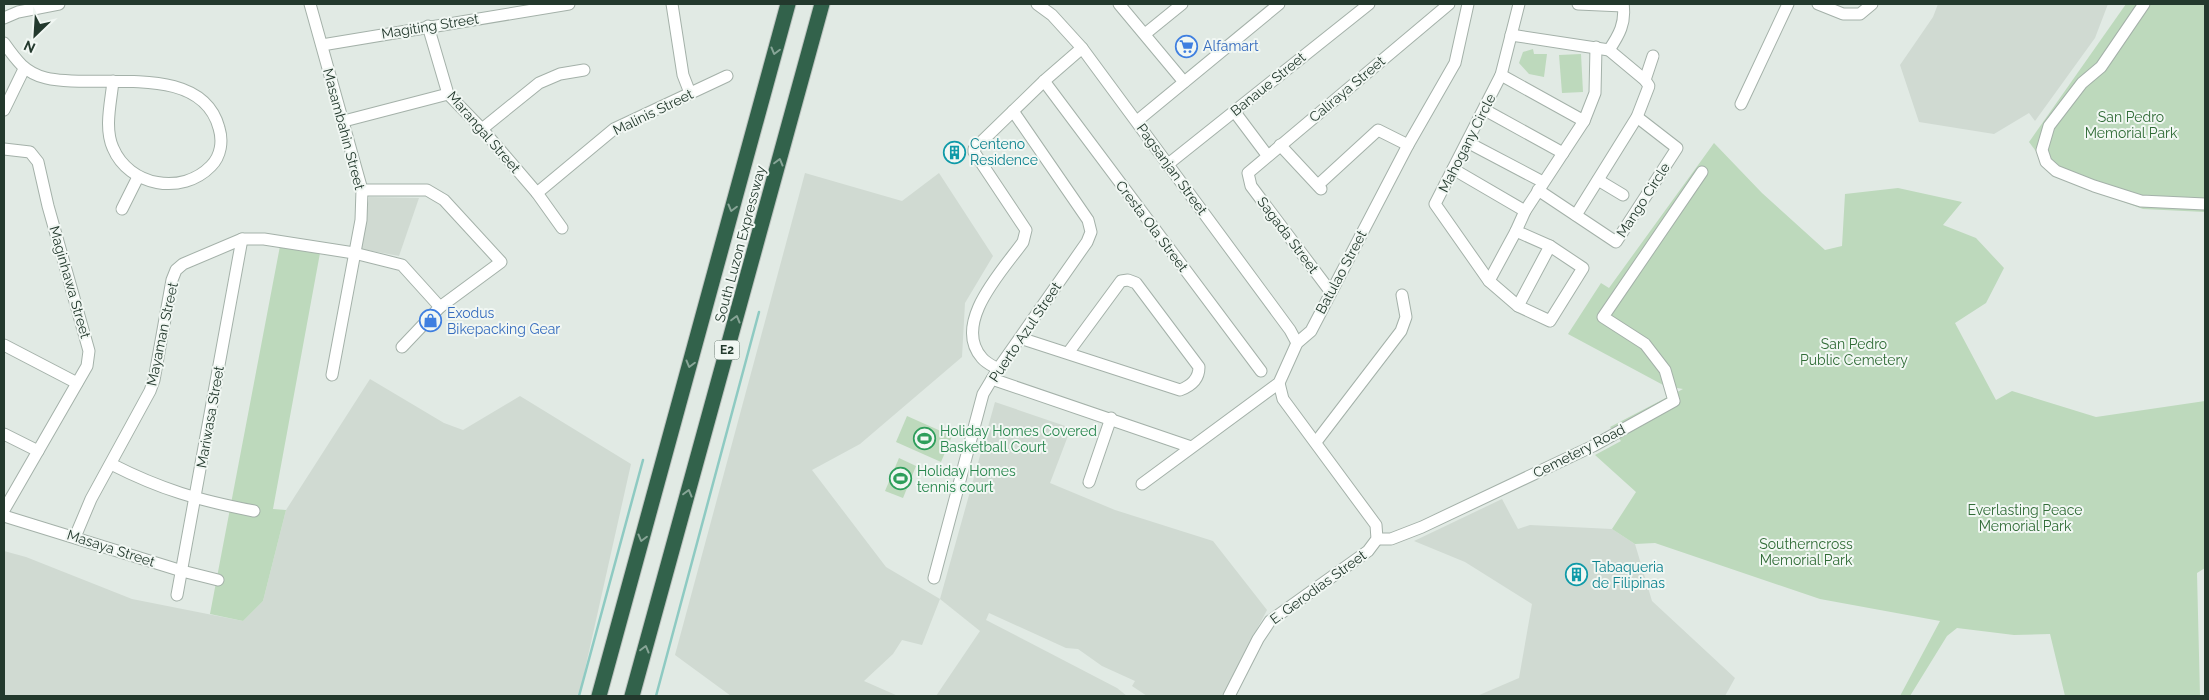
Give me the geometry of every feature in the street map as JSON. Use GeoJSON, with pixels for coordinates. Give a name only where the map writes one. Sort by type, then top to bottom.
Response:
{"type":"FeatureCollection","features":[{"type":"Feature","properties":{"kind":"highway","name":"South Luzon Expressway"},"geometry":{"type":"LineString","coordinates":[[598,696],[788,4]]}},
{"type":"Feature","properties":{"kind":"highway","name":"South Luzon Expressway"},"geometry":{"type":"LineString","coordinates":[[632,696],[822,4]]}},
{"type":"Feature","properties":{"kind":"street"},"geometry":{"type":"LineString","coordinates":[[4,18],[18,12],[59,4]]}},
{"type":"Feature","properties":{"kind":"street","name":"Masambahin Street"},"geometry":{"type":"LineString","coordinates":[[310,4],[362,190],[361,220],[332,375]]}},
{"type":"Feature","properties":{"kind":"street","name":"Magiting Street"},"geometry":{"type":"LineString","coordinates":[[322,45],[569,4]]}},
{"type":"Feature","properties":{"kind":"street"},"geometry":{"type":"LineString","coordinates":[[672,4],[683,74],[690,93]]}},
{"type":"Feature","properties":{"kind":"street","name":"Pagsanjan Street"},"geometry":{"type":"LineString","coordinates":[[1037,4],[1052,15],[1082,48],[1138,121],[1167,165],[1290,330],[1297,343]]}},
{"type":"Feature","properties":{"kind":"street"},"geometry":{"type":"LineString","coordinates":[[1119,4],[1146,34],[1184,82]]}},
{"type":"Feature","properties":{"kind":"street"},"geometry":{"type":"LineString","coordinates":[[1146,34],[1182,4]]}},
{"type":"Feature","properties":{"kind":"street"},"geometry":{"type":"LineString","coordinates":[[1138,121],[1279,4]]}},
{"type":"Feature","properties":{"kind":"street","name":"Banaue Street"},"geometry":{"type":"LineString","coordinates":[[1167,165],[1369,4]]}},
{"type":"Feature","properties":{"kind":"street","name":"Caliraya Street"},"geometry":{"type":"LineString","coordinates":[[1248,178],[1251,168],[1450,4]]}},
{"type":"Feature","properties":{"kind":"street","name":"Batulao Street"},"geometry":{"type":"LineString","coordinates":[[1142,484],[1279,383],[1297,343],[1311,331],[1330,291],[1408,145],[1455,63],[1468,4]]}},
{"type":"Feature","properties":{"kind":"street","name":"Mahogany Circle"},"geometry":{"type":"LineString","coordinates":[[1519,4],[1501,75],[1485,110],[1435,204],[1489,281],[1518,306],[1550,321],[1583,268],[1550,246]]}},
{"type":"Feature","properties":{"kind":"street"},"geometry":{"type":"LineString","coordinates":[[1578,4],[1623,5],[1624,21],[1620,34],[1609,50]]}},
{"type":"Feature","properties":{"kind":"street"},"geometry":{"type":"LineString","coordinates":[[1741,104],[1788,4]]}},
{"type":"Feature","properties":{"kind":"street"},"geometry":{"type":"LineString","coordinates":[[1818,4],[1843,14],[1860,14],[1872,4]]}},
{"type":"Feature","properties":{"kind":"street"},"geometry":{"type":"LineString","coordinates":[[2144,4],[2101,67],[2082,83],[2049,126],[2042,150],[2046,162],[2056,171],[2094,186],[2141,201],[2205,204]]}},
{"type":"Feature","properties":{"kind":"street","name":"Marangal Street"},"geometry":{"type":"LineString","coordinates":[[428,26],[448,94],[482,129],[537,193],[562,228]]}},
{"type":"Feature","properties":{"kind":"street"},"geometry":{"type":"LineString","coordinates":[[1511,35],[1609,50],[1649,86],[1637,117],[1576,215]]}},
{"type":"Feature","properties":{"kind":"street"},"geometry":{"type":"LineString","coordinates":[[4,43],[24,70],[45,78],[70,82],[113,81],[172,85],[189,93],[206,105],[217,119],[221,134],[220,150],[212,166],[202,174],[180,182],[152,183],[138,177],[122,163],[112,148],[108,126],[113,81]]}},
{"type":"Feature","properties":{"kind":"street"},"geometry":{"type":"LineString","coordinates":[[1489,281],[1525,211],[1584,121],[1595,93],[1596,47]]}},
{"type":"Feature","properties":{"kind":"street"},"geometry":{"type":"LineString","coordinates":[[1082,48],[1044,81],[974,148],[974,152],[1026,230],[1024,242],[980,302],[974,316],[973,334],[976,348],[982,359],[995,374],[1191,447]]}},
{"type":"Feature","properties":{"kind":"street"},"geometry":{"type":"LineString","coordinates":[[1644,80],[1653,56]]}},
{"type":"Feature","properties":{"kind":"street"},"geometry":{"type":"LineString","coordinates":[[4,110],[24,70]]}},
{"type":"Feature","properties":{"kind":"street"},"geometry":{"type":"LineString","coordinates":[[482,129],[539,83],[560,74],[584,70]]}},
{"type":"Feature","properties":{"kind":"street"},"geometry":{"type":"LineString","coordinates":[[1501,75],[1584,121]]}},
{"type":"Feature","properties":{"kind":"street","name":"Malinis Street"},"geometry":{"type":"LineString","coordinates":[[537,193],[614,129],[727,76]]}},
{"type":"Feature","properties":{"kind":"street","name":"Cresta Ola Street"},"geometry":{"type":"LineString","coordinates":[[1044,81],[1261,370]]}},
{"type":"Feature","properties":{"kind":"street"},"geometry":{"type":"LineString","coordinates":[[344,121],[448,94]]}},
{"type":"Feature","properties":{"kind":"street"},"geometry":{"type":"LineString","coordinates":[[1485,110],[1563,154]]}},
{"type":"Feature","properties":{"kind":"street","name":"Puerto Azul Street"},"geometry":{"type":"LineString","coordinates":[[934,578],[984,394],[995,374],[1087,242],[1090,232],[1088,220],[1013,111]]}},
{"type":"Feature","properties":{"kind":"street"},"geometry":{"type":"LineString","coordinates":[[1234,111],[1267,156]]}},
{"type":"Feature","properties":{"kind":"street","name":"Mango Circle"},"geometry":{"type":"LineString","coordinates":[[1467,142],[1541,186],[1576,215],[1616,242],[1677,148],[1637,117]]}},
{"type":"Feature","properties":{"kind":"street"},"geometry":{"type":"LineString","coordinates":[[1280,145],[1319,187],[1378,130],[1408,145]]}},
{"type":"Feature","properties":{"kind":"street","name":"Maginhawa Street"},"geometry":{"type":"LineString","coordinates":[[4,149],[30,152],[38,162],[48,206],[88,342],[86,366],[78,383],[4,510]]}},
{"type":"Feature","properties":{"kind":"street"},"geometry":{"type":"LineString","coordinates":[[1454,169],[1525,211]]}},
{"type":"Feature","properties":{"kind":"street","name":"Cemetery Road"},"geometry":{"type":"LineString","coordinates":[[1377,539],[1391,539],[1422,527],[1593,446],[1674,401],[1665,370],[1645,344],[1603,317],[1702,172]]}},
{"type":"Feature","properties":{"kind":"street"},"geometry":{"type":"LineString","coordinates":[[122,209],[138,177]]}},
{"type":"Feature","properties":{"kind":"street","name":"Sagada Street"},"geometry":{"type":"LineString","coordinates":[[1248,178],[1251,186],[1330,291]]}},
{"type":"Feature","properties":{"kind":"street"},"geometry":{"type":"LineString","coordinates":[[1598,180],[1623,195]]}},
{"type":"Feature","properties":{"kind":"street"},"geometry":{"type":"LineString","coordinates":[[362,190],[427,190],[444,200],[501,262],[440,307],[402,347]]}},
{"type":"Feature","properties":{"kind":"street"},"geometry":{"type":"LineString","coordinates":[[1516,231],[1550,246],[1518,306]]}},
{"type":"Feature","properties":{"kind":"street","name":"Mayaman Street"},"geometry":{"type":"LineString","coordinates":[[75,536],[91,499],[146,402],[154,380],[172,280],[176,270],[183,264],[242,239],[264,239],[354,253],[402,266],[440,307]]}},
{"type":"Feature","properties":{"kind":"street","name":"Mariwasa Street"},"geometry":{"type":"LineString","coordinates":[[177,594],[242,239]]}},
{"type":"Feature","properties":{"kind":"street"},"geometry":{"type":"LineString","coordinates":[[1020,338],[1180,390],[1197,379],[1199,373],[1199,367],[1136,283],[1128,280],[1121,280],[1068,353]]}},
{"type":"Feature","properties":{"kind":"street"},"geometry":{"type":"LineString","coordinates":[[1316,442],[1401,331],[1406,317],[1402,295]]}},
{"type":"Feature","properties":{"kind":"street"},"geometry":{"type":"LineString","coordinates":[[4,345],[78,383]]}},
{"type":"Feature","properties":{"kind":"street","name":"E. Gerodias Street"},"geometry":{"type":"LineString","coordinates":[[1229,696],[1258,639],[1270,621],[1368,551],[1377,539],[1376,526],[1283,399],[1279,383]]}},
{"type":"Feature","properties":{"kind":"street"},"geometry":{"type":"LineString","coordinates":[[1089,482],[1111,418]]}},
{"type":"Feature","properties":{"kind":"street"},"geometry":{"type":"LineString","coordinates":[[4,434],[38,451]]}},
{"type":"Feature","properties":{"kind":"street"},"geometry":{"type":"LineString","coordinates":[[111,464],[149,483],[195,499],[254,511]]}},
{"type":"Feature","properties":{"kind":"street","name":"Masaya Street"},"geometry":{"type":"LineString","coordinates":[[4,516],[75,536],[182,571],[218,580]]}},
{"type":"Feature","properties":{"kind":"shaded area"},"geometry":{"type":"Polygon","coordinates":[[[1938,4],[2108,4],[2095,38],[2035,121],[2029,113],[1994,134],[1919,122],[1900,65],[1933,17],[1938,4]]]}},
{"type":"Feature","properties":{"kind":"shaded area"},"geometry":{"type":"Polygon","coordinates":[[[805,173],[902,201],[939,173],[993,256],[965,303],[962,357],[860,444],[812,470],[886,567],[940,599],[922,645],[902,640],[893,654],[864,681],[898,696],[731,696],[675,655],[805,173]]]}},
{"type":"Feature","properties":{"kind":"shaded area"},"geometry":{"type":"Polygon","coordinates":[[[369,197],[419,198],[399,256],[361,249],[369,197]]]}},
{"type":"Feature","properties":{"kind":"shaded area"},"geometry":{"type":"Polygon","coordinates":[[[370,379],[444,423],[463,430],[520,396],[631,464],[579,696],[4,696],[4,551],[26,557],[132,599],[243,621],[263,601],[286,510],[370,379]]]}},
{"type":"Feature","properties":{"kind":"shaded area"},"geometry":{"type":"Polygon","coordinates":[[[995,402],[1071,428],[1050,483],[1115,510],[1213,541],[1267,610],[1222,696],[1147,696],[1132,686],[1135,681],[1102,666],[1078,649],[1066,648],[989,613],[986,620],[1117,688],[1127,696],[936,696],[980,631],[940,599],[995,402]]]}},
{"type":"Feature","properties":{"kind":"shaded area"},"geometry":{"type":"Polygon","coordinates":[[[1502,499],[1518,529],[1530,525],[1612,529],[1635,544],[1652,601],[1735,678],[1725,696],[1477,696],[1519,678],[1532,604],[1465,562],[1414,541],[1502,499]]]}},
{"type":"Feature","properties":{"kind":"green space","name":"San Pedro Memorial Park"},"geometry":{"type":"Polygon","coordinates":[[[2126,4],[2205,4],[2205,212],[2143,209],[2055,177],[2029,142],[2126,4]]]}},
{"type":"Feature","properties":{"kind":"green space"},"geometry":{"type":"Polygon","coordinates":[[[1533,49],[1534,54],[1547,54],[1544,77],[1529,74],[1519,63],[1523,52],[1533,49]]]}},
{"type":"Feature","properties":{"kind":"green space"},"geometry":{"type":"Polygon","coordinates":[[[1581,54],[1583,92],[1562,93],[1559,55],[1581,54]]]}},
{"type":"Feature","properties":{"kind":"green space"},"geometry":{"type":"Polygon","coordinates":[[[1714,143],[1762,193],[1825,250],[1842,246],[1845,194],[1898,188],[1962,202],[1943,225],[1976,238],[2004,268],[1986,303],[1955,323],[1996,400],[2012,391],[2096,417],[2205,401],[2205,568],[2197,573],[2200,696],[2065,696],[2050,634],[2014,635],[1957,628],[1947,636],[1910,696],[1900,696],[1940,621],[1820,599],[1655,543],[1635,544],[1612,529],[1636,492],[1595,455],[1621,441],[1610,427],[1683,389],[1665,386],[1568,334],[1601,283],[1609,288],[1714,143]]]}},
{"type":"Feature","properties":{"kind":"green space"},"geometry":{"type":"Polygon","coordinates":[[[280,246],[320,253],[273,509],[286,510],[263,601],[243,621],[210,614],[280,246]]]}},
{"type":"Feature","properties":{"kind":"green space","name":"Holiday Homes Covered Basketball Court"},"geometry":{"type":"Polygon","coordinates":[[[907,416],[952,436],[941,462],[896,442],[907,416]]]}},
{"type":"Feature","properties":{"kind":"green space","name":"Holiday Homes tennis court"},"geometry":{"type":"Polygon","coordinates":[[[899,458],[916,466],[903,498],[885,491],[899,458]]]}},
{"type":"Feature","properties":{"kind":"waterway"},"geometry":{"type":"LineString","coordinates":[[656,696],[759,312]]}},
{"type":"Feature","properties":{"kind":"waterway"},"geometry":{"type":"LineString","coordinates":[[579,696],[643,460]]}},
{"type":"Feature","properties":{"kind":"place","name":"Alfamart"},"geometry":{"type":"Point","coordinates":[1187,46]}},
{"type":"Feature","properties":{"kind":"place","name":"Centeno Residence"},"geometry":{"type":"Point","coordinates":[954,152]}},
{"type":"Feature","properties":{"kind":"place","name":"Exodus Bikepacking Gear"},"geometry":{"type":"Point","coordinates":[431,321]}},
{"type":"Feature","properties":{"kind":"place","name":"Holiday Homes Covered Basketball Court"},"geometry":{"type":"Point","coordinates":[924,439]}},
{"type":"Feature","properties":{"kind":"place","name":"Holiday Homes tennis court"},"geometry":{"type":"Point","coordinates":[901,479]}},
{"type":"Feature","properties":{"kind":"place","name":"Tabaqueria de Filipinas"},"geometry":{"type":"Point","coordinates":[1576,575]}},
{"type":"Feature","properties":{"kind":"park label","name":"San Pedro Public Cemetery"},"geometry":{"type":"Point","coordinates":[1854,352]}},
{"type":"Feature","properties":{"kind":"park label","name":"Everlasting Peace Memorial Park"},"geometry":{"type":"Point","coordinates":[2025,518]}},
{"type":"Feature","properties":{"kind":"park label","name":"Southerncross Memorial Park"},"geometry":{"type":"Point","coordinates":[1806,552]}}]}
